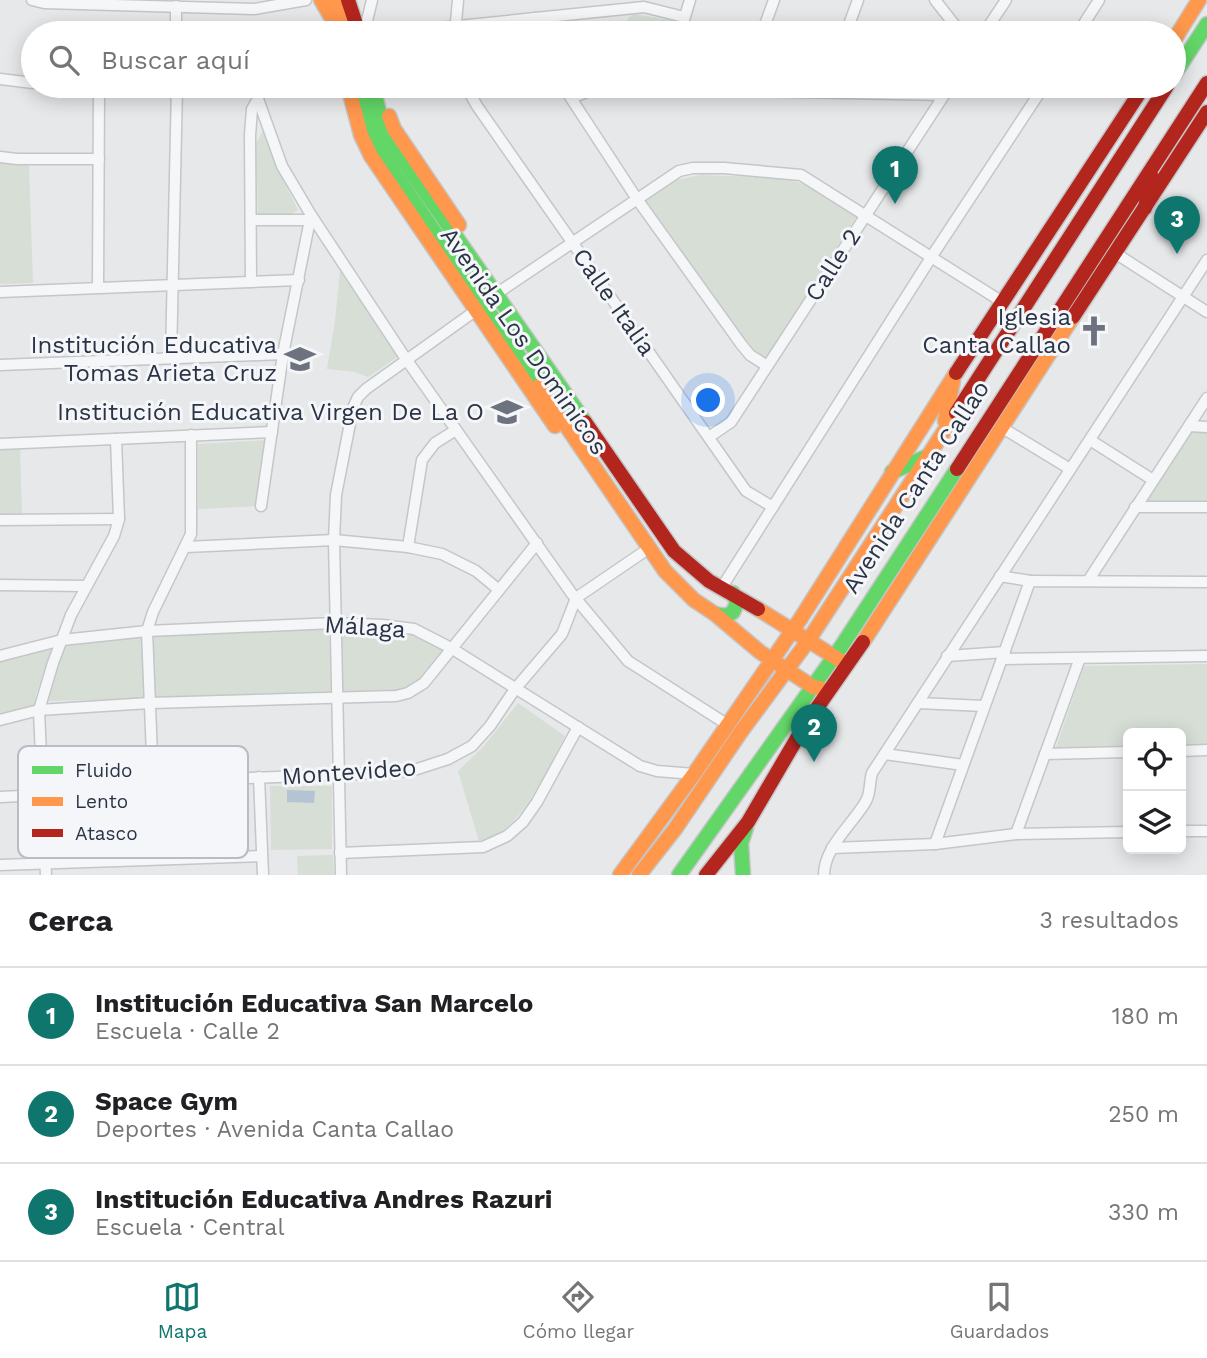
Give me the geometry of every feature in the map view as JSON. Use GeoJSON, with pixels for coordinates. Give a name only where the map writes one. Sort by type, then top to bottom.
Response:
{"type":"FeatureCollection","features":[{"type":"Feature","properties":{"kind":"main road"},"geometry":{"type":"LineString","coordinates":[[321,0],[332,21]]}},
{"type":"Feature","properties":{"kind":"main road"},"geometry":{"type":"LineString","coordinates":[[334,0],[343,21]]}},
{"type":"Feature","properties":{"kind":"main road"},"geometry":{"type":"LineString","coordinates":[[348,0],[359,21]]}},
{"type":"Feature","properties":{"kind":"main road"},"geometry":{"type":"LineString","coordinates":[[358,0],[362,21]]}},
{"type":"Feature","properties":{"kind":"main road"},"geometry":{"type":"LineString","coordinates":[[1186,22],[1200,2]]}},
{"type":"Feature","properties":{"kind":"main road"},"geometry":{"type":"LineString","coordinates":[[1186,56],[1207,24]]}},
{"type":"Feature","properties":{"kind":"main road","name":"Avenida Canta Callao"},"geometry":{"type":"LineString","coordinates":[[679,875],[833,658],[1207,83]]}},
{"type":"Feature","properties":{"kind":"main road","name":"Avenida Los Dominicos"},"geometry":{"type":"LineString","coordinates":[[352,98],[361,135],[371,156],[642,553],[670,588],[715,614],[772,660],[813,687],[831,689]]}},
{"type":"Feature","properties":{"kind":"main road","name":"Avenida Los Dominicos"},"geometry":{"type":"LineString","coordinates":[[363,98],[374,141],[386,161],[665,571],[694,600]]}},
{"type":"Feature","properties":{"kind":"main road","name":"Avenida Los Dominicos"},"geometry":{"type":"LineString","coordinates":[[376,98],[386,135],[674,551],[703,577],[728,590],[833,658],[849,664]]}},
{"type":"Feature","properties":{"kind":"main road","name":"Avenida Los Dominicos"},"geometry":{"type":"LineString","coordinates":[[384,98],[391,124],[408,150],[679,547],[703,577]]}},
{"type":"Feature","properties":{"kind":"main road","name":"Avenida Canta Callao"},"geometry":{"type":"LineString","coordinates":[[620,875],[793,631],[892,472],[1136,98]]}},
{"type":"Feature","properties":{"kind":"main road","name":"Avenida Canta Callao"},"geometry":{"type":"LineString","coordinates":[[639,875],[675,829],[740,733],[808,641],[1159,98]]}},
{"type":"Feature","properties":{"kind":"main road"},"geometry":{"type":"LineString","coordinates":[[1189,111],[1207,100]]}},
{"type":"Feature","properties":{"kind":"main road"},"geometry":{"type":"LineString","coordinates":[[354,105],[367,118]]}},
{"type":"Feature","properties":{"kind":"main road","name":"Avenida Canta Callao"},"geometry":{"type":"LineString","coordinates":[[706,875],[748,822],[803,728],[849,664],[1207,111]]}},
{"type":"Feature","properties":{"kind":"main road"},"geometry":{"type":"LineString","coordinates":[[408,150],[413,176]]}},
{"type":"Feature","properties":{"kind":"main road"},"geometry":{"type":"LineString","coordinates":[[1145,208],[1154,163]]}},
{"type":"Feature","properties":{"kind":"main road"},"geometry":{"type":"LineString","coordinates":[[943,432],[953,381]]}},
{"type":"Feature","properties":{"kind":"main road"},"geometry":{"type":"LineString","coordinates":[[892,472],[926,457]]}},
{"type":"Feature","properties":{"kind":"main road"},"geometry":{"type":"LineString","coordinates":[[715,614],[726,616],[735,610],[737,603],[728,590]]}},
{"type":"Feature","properties":{"kind":"main road"},"geometry":{"type":"LineString","coordinates":[[743,875],[741,843],[748,822]]}},
{"type":"Feature","properties":{"kind":"street"},"geometry":{"type":"LineString","coordinates":[[32,0],[44,3],[97,2],[254,9],[306,0]]}},
{"type":"Feature","properties":{"kind":"street"},"geometry":{"type":"LineString","coordinates":[[243,0],[254,9]]}},
{"type":"Feature","properties":{"kind":"street"},"geometry":{"type":"LineString","coordinates":[[366,21],[372,0]]}},
{"type":"Feature","properties":{"kind":"street"},"geometry":{"type":"LineString","coordinates":[[455,21],[458,0]]}},
{"type":"Feature","properties":{"kind":"street"},"geometry":{"type":"LineString","coordinates":[[683,21],[690,0]]}},
{"type":"Feature","properties":{"kind":"street"},"geometry":{"type":"LineString","coordinates":[[766,21],[774,0]]}},
{"type":"Feature","properties":{"kind":"street"},"geometry":{"type":"LineString","coordinates":[[850,21],[858,0]]}},
{"type":"Feature","properties":{"kind":"street"},"geometry":{"type":"LineString","coordinates":[[935,0],[952,21]]}},
{"type":"Feature","properties":{"kind":"street"},"geometry":{"type":"LineString","coordinates":[[992,21],[1006,0]]}},
{"type":"Feature","properties":{"kind":"street"},"geometry":{"type":"LineString","coordinates":[[1086,21],[1099,0]]}},
{"type":"Feature","properties":{"kind":"street"},"geometry":{"type":"LineString","coordinates":[[176,6],[176,21]]}},
{"type":"Feature","properties":{"kind":"street"},"geometry":{"type":"LineString","coordinates":[[514,21],[644,7],[684,17]]}},
{"type":"Feature","properties":{"kind":"street"},"geometry":{"type":"LineString","coordinates":[[0,79],[21,82]]}},
{"type":"Feature","properties":{"kind":"street"},"geometry":{"type":"LineString","coordinates":[[98,287],[99,98]]}},
{"type":"Feature","properties":{"kind":"street"},"geometry":{"type":"LineString","coordinates":[[171,358],[177,98]]}},
{"type":"Feature","properties":{"kind":"street"},"geometry":{"type":"LineString","coordinates":[[251,282],[251,113],[256,98]]}},
{"type":"Feature","properties":{"kind":"street"},"geometry":{"type":"LineString","coordinates":[[259,98],[282,166],[310,217],[406,359],[576,598],[628,661],[728,725]]}},
{"type":"Feature","properties":{"kind":"street","name":"Calle Italia"},"geometry":{"type":"LineString","coordinates":[[473,98],[746,491],[773,507]]}},
{"type":"Feature","properties":{"kind":"street"},"geometry":{"type":"LineString","coordinates":[[572,98],[637,199],[741,344],[750,355],[767,366]]}},
{"type":"Feature","properties":{"kind":"street","name":"Calle 2"},"geometry":{"type":"LineString","coordinates":[[709,437],[731,422],[942,98]]}},
{"type":"Feature","properties":{"kind":"street"},"geometry":{"type":"LineString","coordinates":[[728,590],[773,507],[1036,98]]}},
{"type":"Feature","properties":{"kind":"street"},"geometry":{"type":"LineString","coordinates":[[0,157],[99,159]]}},
{"type":"Feature","properties":{"kind":"street"},"geometry":{"type":"LineString","coordinates":[[502,290],[678,171],[693,168],[767,170],[801,175],[1003,303]]}},
{"type":"Feature","properties":{"kind":"street"},"geometry":{"type":"LineString","coordinates":[[251,220],[310,217]]}},
{"type":"Feature","properties":{"kind":"street"},"geometry":{"type":"LineString","coordinates":[[261,506],[283,354],[310,217]]}},
{"type":"Feature","properties":{"kind":"street"},"geometry":{"type":"LineString","coordinates":[[1115,253],[1207,312]]}},
{"type":"Feature","properties":{"kind":"street"},"geometry":{"type":"LineString","coordinates":[[824,875],[825,863],[832,848],[868,798],[872,773],[1207,260]]}},
{"type":"Feature","properties":{"kind":"street"},"geometry":{"type":"LineString","coordinates":[[0,292],[299,281]]}},
{"type":"Feature","properties":{"kind":"street"},"geometry":{"type":"LineString","coordinates":[[341,875],[334,540],[336,495],[353,408],[366,389],[475,311]]}},
{"type":"Feature","properties":{"kind":"street"},"geometry":{"type":"LineString","coordinates":[[0,366],[283,354]]}},
{"type":"Feature","properties":{"kind":"street"},"geometry":{"type":"LineString","coordinates":[[1088,581],[1207,398]]}},
{"type":"Feature","properties":{"kind":"street"},"geometry":{"type":"LineString","coordinates":[[1001,426],[1070,469]]}},
{"type":"Feature","properties":{"kind":"street"},"geometry":{"type":"LineString","coordinates":[[1188,426],[1207,427]]}},
{"type":"Feature","properties":{"kind":"street"},"geometry":{"type":"LineString","coordinates":[[408,547],[422,460],[435,443],[456,430]]}},
{"type":"Feature","properties":{"kind":"street"},"geometry":{"type":"LineString","coordinates":[[0,444],[272,432]]}},
{"type":"Feature","properties":{"kind":"street"},"geometry":{"type":"LineString","coordinates":[[152,746],[147,631],[152,612],[191,534],[191,435]]}},
{"type":"Feature","properties":{"kind":"street"},"geometry":{"type":"LineString","coordinates":[[40,746],[39,710],[53,663],[86,586],[114,536],[119,519],[116,439]]}},
{"type":"Feature","properties":{"kind":"street"},"geometry":{"type":"LineString","coordinates":[[1090,440],[1153,480]]}},
{"type":"Feature","properties":{"kind":"street"},"geometry":{"type":"LineString","coordinates":[[1135,507],[1207,507]]}},
{"type":"Feature","properties":{"kind":"street"},"geometry":{"type":"LineString","coordinates":[[0,520],[119,519]]}},
{"type":"Feature","properties":{"kind":"street"},"geometry":{"type":"LineString","coordinates":[[186,547],[334,540],[408,547],[442,554],[476,570],[499,590]]}},
{"type":"Feature","properties":{"kind":"street"},"geometry":{"type":"LineString","coordinates":[[0,720],[39,710],[150,704],[337,700],[408,694],[424,683],[537,544]]}},
{"type":"Feature","properties":{"kind":"street"},"geometry":{"type":"LineString","coordinates":[[576,598],[642,553]]}},
{"type":"Feature","properties":{"kind":"street"},"geometry":{"type":"LineString","coordinates":[[1000,576],[1030,581],[1207,582]]}},
{"type":"Feature","properties":{"kind":"street"},"geometry":{"type":"LineString","coordinates":[[935,844],[1030,581]]}},
{"type":"Feature","properties":{"kind":"street"},"geometry":{"type":"LineString","coordinates":[[0,585],[86,586]]}},
{"type":"Feature","properties":{"kind":"street","name":"Montevideo"},"geometry":{"type":"LineString","coordinates":[[248,777],[411,771],[448,759],[472,746],[490,726],[515,689],[562,634],[576,598]]}},
{"type":"Feature","properties":{"kind":"street","name":"Málaga"},"geometry":{"type":"LineString","coordinates":[[0,656],[62,640],[147,631],[335,623],[414,629],[451,648],[640,766],[657,771],[694,774]]}},
{"type":"Feature","properties":{"kind":"street"},"geometry":{"type":"LineString","coordinates":[[947,656],[1207,656]]}},
{"type":"Feature","properties":{"kind":"street"},"geometry":{"type":"LineString","coordinates":[[1016,834],[1080,658]]}},
{"type":"Feature","properties":{"kind":"street"},"geometry":{"type":"LineString","coordinates":[[918,704],[984,706]]}},
{"type":"Feature","properties":{"kind":"street"},"geometry":{"type":"LineString","coordinates":[[340,853],[483,846],[507,836],[523,822],[537,802],[578,727]]}},
{"type":"Feature","properties":{"kind":"street"},"geometry":{"type":"LineString","coordinates":[[1186,751],[1207,750]]}},
{"type":"Feature","properties":{"kind":"street"},"geometry":{"type":"LineString","coordinates":[[1045,754],[1123,752]]}},
{"type":"Feature","properties":{"kind":"street"},"geometry":{"type":"LineString","coordinates":[[885,754],[963,765]]}},
{"type":"Feature","properties":{"kind":"street"},"geometry":{"type":"LineString","coordinates":[[259,777],[263,875]]}},
{"type":"Feature","properties":{"kind":"street","name":"Montevideo"},"geometry":{"type":"LineString","coordinates":[[0,797],[18,794]]}},
{"type":"Feature","properties":{"kind":"street"},"geometry":{"type":"LineString","coordinates":[[1186,831],[1207,831]]}},
{"type":"Feature","properties":{"kind":"street"},"geometry":{"type":"LineString","coordinates":[[832,848],[935,844],[1016,834],[1123,832]]}},
{"type":"Feature","properties":{"kind":"street"},"geometry":{"type":"LineString","coordinates":[[248,857],[262,856]]}},
{"type":"Feature","properties":{"kind":"street"},"geometry":{"type":"LineString","coordinates":[[0,865],[46,869],[229,858]]}},
{"type":"Feature","properties":{"kind":"shaded area"},"geometry":{"type":"Polygon","coordinates":[[[634,14],[675,21],[627,21],[634,14]]]}},
{"type":"Feature","properties":{"kind":"shaded area"},"geometry":{"type":"Polygon","coordinates":[[[263,131],[276,166],[298,210],[290,215],[258,216],[256,143],[263,131]]]}},
{"type":"Feature","properties":{"kind":"shaded area"},"geometry":{"type":"Polygon","coordinates":[[[0,160],[29,166],[33,283],[0,284],[0,160]]]}},
{"type":"Feature","properties":{"kind":"shaded area"},"geometry":{"type":"Polygon","coordinates":[[[700,175],[782,178],[810,186],[856,217],[766,360],[751,349],[646,201],[677,180],[700,175]]]}},
{"type":"Feature","properties":{"kind":"shaded area"},"geometry":{"type":"Polygon","coordinates":[[[340,271],[399,356],[368,377],[355,372],[327,369],[340,271]]]}},
{"type":"Feature","properties":{"kind":"shaded area"},"geometry":{"type":"Polygon","coordinates":[[[1192,431],[1207,432],[1207,503],[1144,503],[1192,431]]]}},
{"type":"Feature","properties":{"kind":"shaded area"},"geometry":{"type":"Polygon","coordinates":[[[268,440],[259,506],[198,509],[198,444],[268,440]]]}},
{"type":"Feature","properties":{"kind":"shaded area"},"geometry":{"type":"Polygon","coordinates":[[[20,448],[22,515],[0,515],[0,449],[20,448]]]}},
{"type":"Feature","properties":{"kind":"shaded area"},"geometry":{"type":"Polygon","coordinates":[[[369,627],[413,632],[443,649],[423,681],[407,690],[342,695],[340,628],[369,627]]]}},
{"type":"Feature","properties":{"kind":"shaded area"},"geometry":{"type":"Polygon","coordinates":[[[329,628],[331,695],[154,700],[151,633],[329,628]]]}},
{"type":"Feature","properties":{"kind":"shaded area"},"geometry":{"type":"Polygon","coordinates":[[[141,635],[144,699],[46,701],[65,645],[141,635]]]}},
{"type":"Feature","properties":{"kind":"shaded area"},"geometry":{"type":"Polygon","coordinates":[[[55,645],[36,694],[35,707],[0,716],[0,658],[55,645]]]}},
{"type":"Feature","properties":{"kind":"shaded area"},"geometry":{"type":"Polygon","coordinates":[[[1207,664],[1207,746],[1186,746],[1186,728],[1123,728],[1123,748],[1055,750],[1084,666],[1207,664]]]}},
{"type":"Feature","properties":{"kind":"shaded area"},"geometry":{"type":"Polygon","coordinates":[[[518,703],[565,736],[541,782],[520,813],[494,836],[479,841],[458,771],[483,747],[518,703]]]}},
{"type":"Feature","properties":{"kind":"shaded area"},"geometry":{"type":"Polygon","coordinates":[[[270,786],[332,786],[332,849],[271,850],[270,786]]]}},
{"type":"Feature","properties":{"kind":"shaded area"},"geometry":{"type":"Polygon","coordinates":[[[333,855],[334,875],[298,875],[297,856],[333,855]]]}},
{"type":"Feature","properties":{"kind":"water"},"geometry":{"type":"Polygon","coordinates":[[[287,790],[315,791],[314,803],[287,802],[287,790]]]}},
{"type":"Feature","properties":{"kind":"traffic: fast"},"geometry":{"type":"LineString","coordinates":[[1186,56],[1207,24]]}},
{"type":"Feature","properties":{"kind":"traffic: fast"},"geometry":{"type":"LineString","coordinates":[[363,98],[372,136],[379,150],[539,386]]}},
{"type":"Feature","properties":{"kind":"traffic: fast"},"geometry":{"type":"LineString","coordinates":[[376,98],[382,124],[390,142],[585,422]]}},
{"type":"Feature","properties":{"kind":"traffic: fast"},"geometry":{"type":"LineString","coordinates":[[892,472],[926,457]]}},
{"type":"Feature","properties":{"kind":"traffic: fast"},"geometry":{"type":"LineString","coordinates":[[679,875],[841,647],[957,469]]}},
{"type":"Feature","properties":{"kind":"traffic: fast"},"geometry":{"type":"LineString","coordinates":[[715,614],[726,616],[733,612],[737,603],[733,593]]}},
{"type":"Feature","properties":{"kind":"traffic: fast"},"geometry":{"type":"LineString","coordinates":[[743,875],[741,843],[746,828]]}},
{"type":"Feature","properties":{"kind":"traffic: slow"},"geometry":{"type":"LineString","coordinates":[[321,0],[332,21]]}},
{"type":"Feature","properties":{"kind":"traffic: slow"},"geometry":{"type":"LineString","coordinates":[[334,0],[342,21]]}},
{"type":"Feature","properties":{"kind":"traffic: slow"},"geometry":{"type":"LineString","coordinates":[[1186,21],[1199,0]]}},
{"type":"Feature","properties":{"kind":"traffic: slow"},"geometry":{"type":"LineString","coordinates":[[351,98],[361,135],[371,156],[555,426]]}},
{"type":"Feature","properties":{"kind":"traffic: slow"},"geometry":{"type":"LineString","coordinates":[[389,116],[394,129],[459,225]]}},
{"type":"Feature","properties":{"kind":"traffic: slow"},"geometry":{"type":"LineString","coordinates":[[863,642],[1073,317]]}},
{"type":"Feature","properties":{"kind":"traffic: slow"},"geometry":{"type":"LineString","coordinates":[[620,875],[694,774],[801,618],[956,373]]}},
{"type":"Feature","properties":{"kind":"traffic: slow"},"geometry":{"type":"LineString","coordinates":[[945,421],[953,381]]}},
{"type":"Feature","properties":{"kind":"traffic: slow"},"geometry":{"type":"LineString","coordinates":[[539,386],[665,571],[694,600],[760,652],[813,687],[820,688]]}},
{"type":"Feature","properties":{"kind":"traffic: slow"},"geometry":{"type":"LineString","coordinates":[[639,875],[675,829],[740,733],[808,641],[956,413]]}},
{"type":"Feature","properties":{"kind":"traffic: slow"},"geometry":{"type":"LineString","coordinates":[[758,609],[841,661]]}},
{"type":"Feature","properties":{"kind":"traffic: jam"},"geometry":{"type":"LineString","coordinates":[[348,0],[355,21]]}},
{"type":"Feature","properties":{"kind":"traffic: jam"},"geometry":{"type":"LineString","coordinates":[[957,469],[1207,83]]}},
{"type":"Feature","properties":{"kind":"traffic: jam"},"geometry":{"type":"LineString","coordinates":[[956,373],[1136,98]]}},
{"type":"Feature","properties":{"kind":"traffic: jam"},"geometry":{"type":"LineString","coordinates":[[956,413],[1159,98]]}},
{"type":"Feature","properties":{"kind":"traffic: jam"},"geometry":{"type":"LineString","coordinates":[[1073,317],[1207,112]]}},
{"type":"Feature","properties":{"kind":"traffic: jam"},"geometry":{"type":"LineString","coordinates":[[1145,208],[1151,175]]}},
{"type":"Feature","properties":{"kind":"traffic: jam"},"geometry":{"type":"LineString","coordinates":[[585,422],[674,551],[709,581],[758,609]]}},
{"type":"Feature","properties":{"kind":"traffic: jam"},"geometry":{"type":"LineString","coordinates":[[706,875],[748,822],[803,728],[863,642]]}},
{"type":"Feature","properties":{"kind":"place","name":"Institución Educativa San Marcelo"},"geometry":{"type":"Point","coordinates":[895,204]}},
{"type":"Feature","properties":{"kind":"place","name":"Institución Educativa Andres Razuri"},"geometry":{"type":"Point","coordinates":[1177,254]}},
{"type":"Feature","properties":{"kind":"place","name":"Iglesia Canta Callao"},"geometry":{"type":"Point","coordinates":[1094,331]}},
{"type":"Feature","properties":{"kind":"place","name":"Institución Educativa Tomas Arieta Cruz"},"geometry":{"type":"Point","coordinates":[300,359]}},
{"type":"Feature","properties":{"kind":"place","name":"Institución Educativa Virgen De La O"},"geometry":{"type":"Point","coordinates":[507,412]}},
{"type":"Feature","properties":{"kind":"place","name":"Space Gym"},"geometry":{"type":"Point","coordinates":[814,762]}}]}
